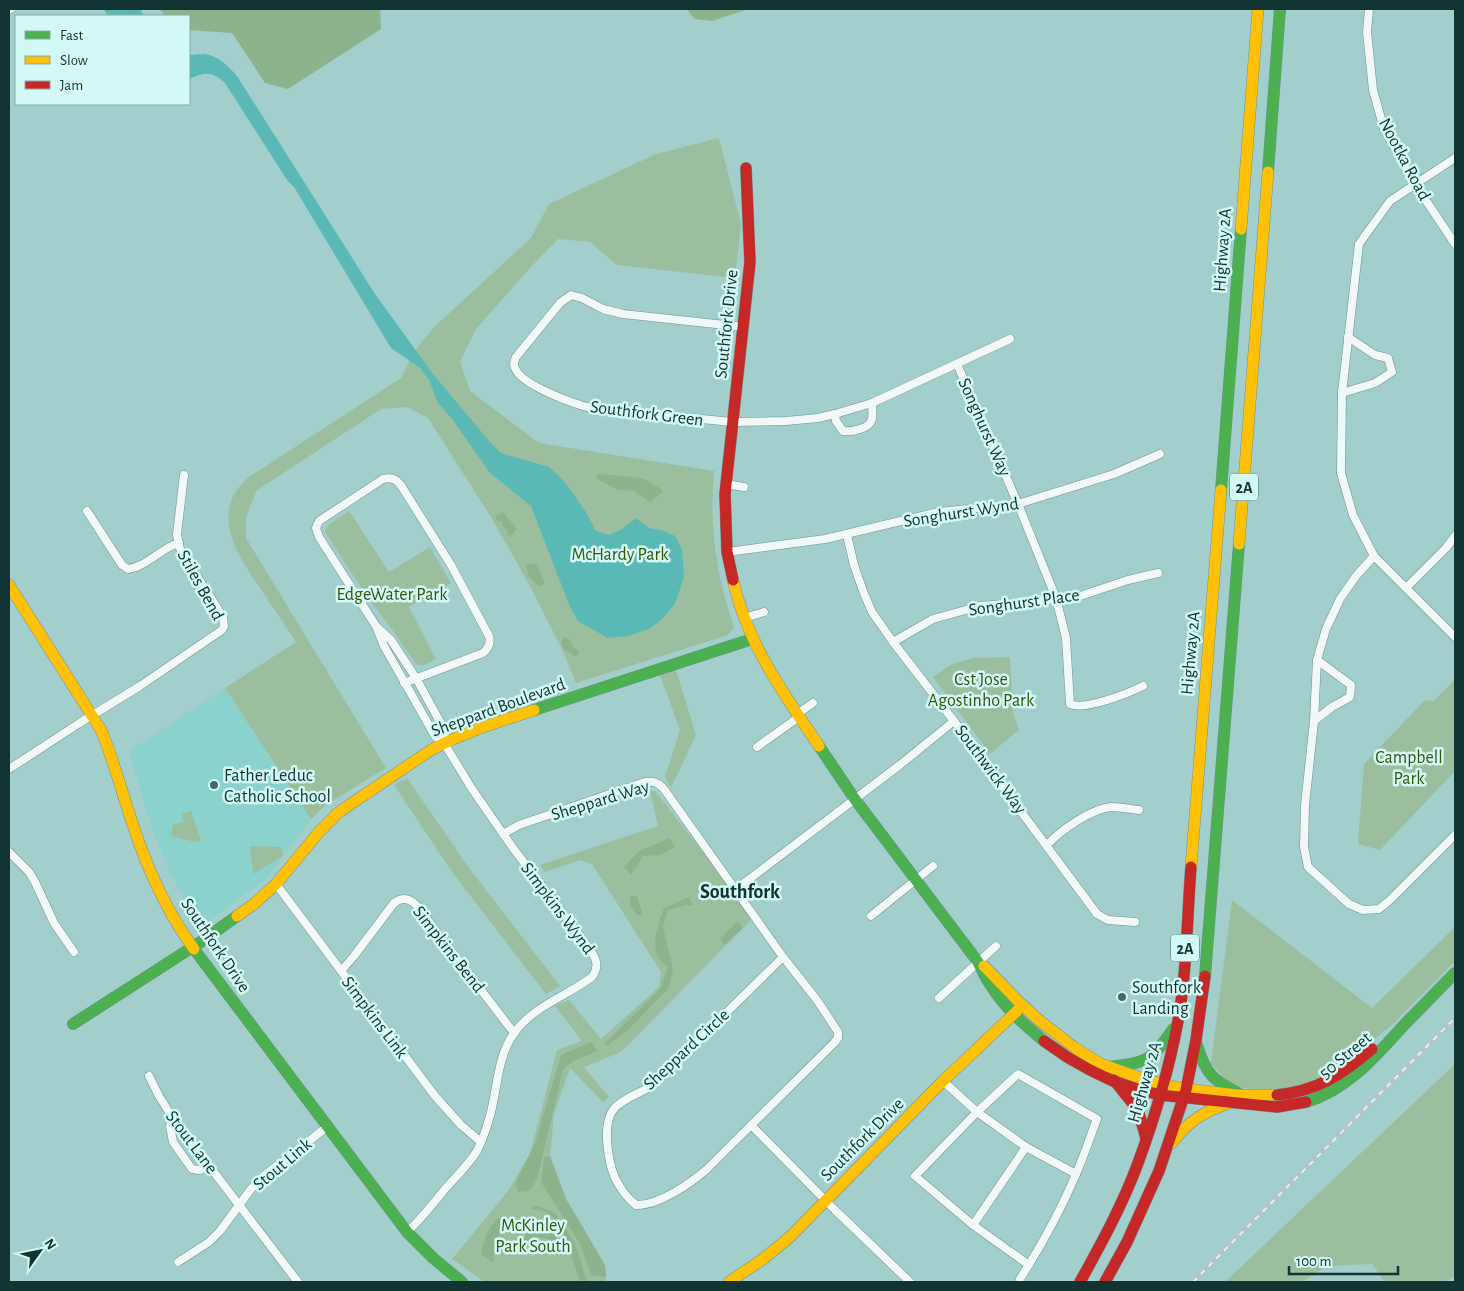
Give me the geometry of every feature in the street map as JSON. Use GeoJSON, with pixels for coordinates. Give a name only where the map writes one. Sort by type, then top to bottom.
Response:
{"type":"FeatureCollection","features":[{"type":"Feature","properties":{"kind":"street","name":"Highway 2A"},"geometry":{"type":"LineString","coordinates":[[1080,1282],[1107,1233],[1138,1164],[1162,1090],[1178,1020],[1184,966],[1258,9]]}},
{"type":"Feature","properties":{"kind":"street","name":"2A"},"geometry":{"type":"LineString","coordinates":[[1105,1282],[1127,1242],[1159,1171],[1184,1094],[1196,1040],[1207,964],[1280,9]]}},
{"type":"Feature","properties":{"kind":"street","name":"Nootka Road"},"geometry":{"type":"LineString","coordinates":[[1369,9],[1367,32],[1373,90],[1384,129],[1415,184],[1455,244]]}},
{"type":"Feature","properties":{"kind":"street"},"geometry":{"type":"LineString","coordinates":[[1455,158],[1390,201],[1359,244],[1342,393],[1341,473],[1353,515],[1374,556],[1455,637]]}},
{"type":"Feature","properties":{"kind":"street","name":"Southfork Drive"},"geometry":{"type":"LineString","coordinates":[[746,168],[750,262],[725,494],[727,552],[731,577],[752,639],[768,669],[854,798],[978,962],[992,989],[1013,1014],[1042,1040],[1080,1064],[1138,1090],[1162,1090]]}},
{"type":"Feature","properties":{"kind":"street","name":"Southfork Green"},"geometry":{"type":"LineString","coordinates":[[732,422],[608,411],[578,405],[550,394],[525,379],[515,369],[514,362],[560,303],[571,295],[582,298],[603,309],[622,314],[744,327]]}},
{"type":"Feature","properties":{"kind":"street"},"geometry":{"type":"LineString","coordinates":[[1342,393],[1375,383],[1392,372],[1388,358],[1375,355],[1348,337]]}},
{"type":"Feature","properties":{"kind":"street"},"geometry":{"type":"LineString","coordinates":[[732,422],[786,421],[818,418],[835,414],[872,402],[1010,339]]}},
{"type":"Feature","properties":{"kind":"street","name":"Songhurst Way"},"geometry":{"type":"LineString","coordinates":[[957,364],[1018,504],[1056,598],[1066,638],[1070,704],[1075,706],[1104,700],[1126,694],[1143,686]]}},
{"type":"Feature","properties":{"kind":"street"},"geometry":{"type":"LineString","coordinates":[[835,414],[836,421],[843,431],[850,432],[869,425],[872,421],[872,402]]}},
{"type":"Feature","properties":{"kind":"street","name":"Songhurst Wynd"},"geometry":{"type":"LineString","coordinates":[[727,552],[847,535],[939,512],[1018,504],[1114,474],[1160,454]]}},
{"type":"Feature","properties":{"kind":"street","name":"Stiles Bend"},"geometry":{"type":"LineString","coordinates":[[93,715],[140,686],[222,630],[224,626],[223,617],[182,554],[178,543],[177,534],[184,476]]}},
{"type":"Feature","properties":{"kind":"street"},"geometry":{"type":"LineString","coordinates":[[404,683],[483,653],[488,649],[490,641],[451,565],[402,487],[392,478],[383,479],[323,518],[319,521],[316,528],[318,537],[376,626],[384,646],[404,683],[435,736],[444,743]]}},
{"type":"Feature","properties":{"kind":"street"},"geometry":{"type":"LineString","coordinates":[[726,484],[744,487]]}},
{"type":"Feature","properties":{"kind":"street"},"geometry":{"type":"LineString","coordinates":[[87,511],[122,565],[128,569],[135,568],[169,546],[178,543]]}},
{"type":"Feature","properties":{"kind":"street","name":"Southwick Way"},"geometry":{"type":"LineString","coordinates":[[847,535],[854,565],[872,612],[893,642],[1097,914],[1108,920],[1135,922]]}},
{"type":"Feature","properties":{"kind":"street"},"geometry":{"type":"LineString","coordinates":[[1406,588],[1446,548],[1455,536]]}},
{"type":"Feature","properties":{"kind":"street"},"geometry":{"type":"LineString","coordinates":[[1374,556],[1356,576],[1340,599],[1326,629],[1317,660],[1304,847],[1308,867],[1349,904],[1363,910],[1379,909],[1455,835]]}},
{"type":"Feature","properties":{"kind":"street","name":"Songhurst Place"},"geometry":{"type":"LineString","coordinates":[[893,642],[933,619],[980,606],[1045,601],[1056,598],[1074,598],[1128,580],[1158,573]]}},
{"type":"Feature","properties":{"kind":"street","name":"Southfork Drive"},"geometry":{"type":"LineString","coordinates":[[9,586],[101,730],[112,755],[129,814],[145,859],[165,901],[192,947],[407,1232],[442,1268],[462,1282]]}},
{"type":"Feature","properties":{"kind":"street"},"geometry":{"type":"LineString","coordinates":[[744,618],[764,612]]}},
{"type":"Feature","properties":{"kind":"street"},"geometry":{"type":"LineString","coordinates":[[376,626],[391,640],[416,678],[445,731],[444,743]]}},
{"type":"Feature","properties":{"kind":"street","name":"Sheppard Boulevard"},"geometry":{"type":"LineString","coordinates":[[72,1024],[236,917],[276,884],[319,832],[339,812],[397,771],[444,743],[472,731],[752,639]]}},
{"type":"Feature","properties":{"kind":"street"},"geometry":{"type":"LineString","coordinates":[[1314,721],[1332,707],[1350,697],[1351,685],[1317,660]]}},
{"type":"Feature","properties":{"kind":"street"},"geometry":{"type":"LineString","coordinates":[[757,747],[813,703]]}},
{"type":"Feature","properties":{"kind":"street"},"geometry":{"type":"LineString","coordinates":[[9,769],[93,715]]}},
{"type":"Feature","properties":{"kind":"street"},"geometry":{"type":"LineString","coordinates":[[735,890],[954,721]]}},
{"type":"Feature","properties":{"kind":"street","name":"Simpkins Wynd"},"geometry":{"type":"LineString","coordinates":[[407,1232],[471,1159],[481,1142],[492,1109],[499,1069],[514,1033],[534,1013],[592,976],[597,962],[589,948],[503,834],[472,789],[444,743]]}},
{"type":"Feature","properties":{"kind":"street","name":"Sheppard Way"},"geometry":{"type":"LineString","coordinates":[[503,834],[519,825],[645,782],[654,782],[664,789],[735,890]]}},
{"type":"Feature","properties":{"kind":"street"},"geometry":{"type":"LineString","coordinates":[[1047,845],[1071,826],[1094,812],[1111,807],[1139,810]]}},
{"type":"Feature","properties":{"kind":"street"},"geometry":{"type":"LineString","coordinates":[[9,852],[35,882],[54,923],[74,952]]}},
{"type":"Feature","properties":{"kind":"street"},"geometry":{"type":"LineString","coordinates":[[870,916],[933,866]]}},
{"type":"Feature","properties":{"kind":"street","name":"Simpkins Link"},"geometry":{"type":"LineString","coordinates":[[276,884],[434,1096],[461,1125],[481,1142]]}},
{"type":"Feature","properties":{"kind":"street","name":"Sheppard Circle"},"geometry":{"type":"LineString","coordinates":[[735,890],[835,1026],[838,1038],[698,1177],[678,1190],[650,1204],[636,1206],[615,1178],[610,1165],[607,1137],[612,1110],[648,1088],[664,1074],[783,957]]}},
{"type":"Feature","properties":{"kind":"street","name":"Simpkins Bend"},"geometry":{"type":"LineString","coordinates":[[341,970],[354,956],[394,903],[401,899],[410,900],[416,905],[514,1033]]}},
{"type":"Feature","properties":{"kind":"street"},"geometry":{"type":"LineString","coordinates":[[939,998],[996,946]]}},
{"type":"Feature","properties":{"kind":"street","name":"Southfork Drive"},"geometry":{"type":"LineString","coordinates":[[978,962],[994,974],[1022,1006],[1058,1036],[1094,1060],[1142,1079],[1162,1090]]}},
{"type":"Feature","properties":{"kind":"street","name":"50 Street"},"geometry":{"type":"LineString","coordinates":[[1162,1090],[1184,1094],[1236,1098],[1277,1107],[1308,1102],[1330,1092],[1347,1081],[1455,973]]}},
{"type":"Feature","properties":{"kind":"street","name":"Southfork Drive"},"geometry":{"type":"LineString","coordinates":[[729,1282],[777,1248],[1022,1006]]}},
{"type":"Feature","properties":{"kind":"street"},"geometry":{"type":"LineString","coordinates":[[1109,1067],[1142,1063],[1153,1057],[1159,1051],[1178,1020]]}},
{"type":"Feature","properties":{"kind":"street"},"geometry":{"type":"LineString","coordinates":[[1164,1155],[1180,1131],[1192,1120],[1205,1111],[1236,1098],[1211,1076],[1202,1062],[1196,1040]]}},
{"type":"Feature","properties":{"kind":"street"},"geometry":{"type":"LineString","coordinates":[[1020,1279],[1038,1250],[1076,1174],[1097,1119],[1018,1074],[976,1112],[915,1176],[973,1225],[1029,1264]]}},
{"type":"Feature","properties":{"kind":"street","name":"Stout Lane"},"geometry":{"type":"LineString","coordinates":[[149,1076],[174,1120],[298,1282]]}},
{"type":"Feature","properties":{"kind":"street"},"geometry":{"type":"LineString","coordinates":[[1114,1080],[1138,1110],[1146,1139]]}},
{"type":"Feature","properties":{"kind":"street"},"geometry":{"type":"LineString","coordinates":[[944,1082],[976,1112],[1026,1147],[1076,1174]]}},
{"type":"Feature","properties":{"kind":"street"},"geometry":{"type":"LineString","coordinates":[[174,1120],[170,1126],[171,1137],[192,1168],[198,1170],[210,1167]]}},
{"type":"Feature","properties":{"kind":"street"},"geometry":{"type":"LineString","coordinates":[[751,1125],[910,1282]]}},
{"type":"Feature","properties":{"kind":"street","name":"Stout Link"},"geometry":{"type":"LineString","coordinates":[[178,1262],[208,1242],[220,1231],[261,1178],[327,1127]]}},
{"type":"Feature","properties":{"kind":"street"},"geometry":{"type":"LineString","coordinates":[[973,1225],[1026,1147]]}},
{"type":"Feature","properties":{"kind":"shaded area"},"geometry":{"type":"Polygon","coordinates":[[[104,9],[140,9],[143,15],[107,15],[104,9]]]}},
{"type":"Feature","properties":{"kind":"shaded area"},"geometry":{"type":"Polygon","coordinates":[[[204,54],[218,59],[237,76],[375,294],[433,374],[501,453],[549,467],[564,481],[586,512],[596,531],[609,535],[622,529],[636,518],[649,528],[665,531],[675,536],[682,549],[684,577],[675,604],[661,620],[649,629],[628,636],[608,638],[578,621],[570,607],[531,506],[490,473],[452,419],[438,403],[429,380],[420,368],[391,348],[294,187],[287,180],[225,83],[216,76],[208,74],[190,79],[190,55],[204,54]]]}},
{"type":"Feature","properties":{"kind":"shaded area","name":"Father Leduc Catholic School"},"geometry":{"type":"Polygon","coordinates":[[[225,688],[311,819],[267,878],[206,924],[197,922],[168,868],[152,829],[129,751],[225,688]]]}},
{"type":"Feature","properties":{"kind":"green space"},"geometry":{"type":"Polygon","coordinates":[[[160,9],[380,9],[381,29],[288,89],[265,83],[232,33],[190,30],[190,15],[164,15],[160,9]]]}},
{"type":"Feature","properties":{"kind":"green space"},"geometry":{"type":"Polygon","coordinates":[[[687,9],[748,9],[712,21],[694,19],[687,9]]]}},
{"type":"Feature","properties":{"kind":"green space","name":"McHardy Park"},"geometry":{"type":"Polygon","coordinates":[[[719,138],[741,224],[735,278],[617,265],[590,242],[558,239],[476,329],[460,362],[470,391],[539,443],[714,471],[712,512],[715,550],[718,569],[734,627],[728,635],[576,683],[562,649],[530,586],[491,517],[428,418],[407,407],[381,409],[256,491],[246,518],[246,538],[386,768],[326,805],[311,819],[225,688],[296,642],[236,549],[228,519],[230,505],[237,491],[249,477],[401,378],[413,353],[433,328],[531,238],[549,204],[656,154],[719,138]]]}},
{"type":"Feature","properties":{"kind":"green space"},"geometry":{"type":"Polygon","coordinates":[[[598,474],[645,479],[664,491],[650,502],[634,491],[618,490],[595,478],[598,474]]]}},
{"type":"Feature","properties":{"kind":"green space","name":"EdgeWater Park"},"geometry":{"type":"Polygon","coordinates":[[[349,511],[389,572],[430,547],[451,583],[409,607],[436,659],[429,663],[424,665],[416,664],[364,592],[327,535],[325,531],[328,525],[349,511]]]}},
{"type":"Feature","properties":{"kind":"green space"},"geometry":{"type":"Polygon","coordinates":[[[503,512],[517,529],[508,537],[507,530],[501,521],[498,522],[495,516],[503,512]]]}},
{"type":"Feature","properties":{"kind":"green space"},"geometry":{"type":"Polygon","coordinates":[[[535,563],[545,585],[539,586],[530,578],[525,565],[535,563]]]}},
{"type":"Feature","properties":{"kind":"green space"},"geometry":{"type":"Polygon","coordinates":[[[564,637],[570,640],[579,652],[576,657],[564,649],[561,642],[564,637]]]}},
{"type":"Feature","properties":{"kind":"green space","name":"Cst Jose Agostinho Park"},"geometry":{"type":"Polygon","coordinates":[[[1010,657],[1013,713],[1019,730],[990,754],[933,677],[952,664],[974,658],[1010,657]]]}},
{"type":"Feature","properties":{"kind":"green space"},"geometry":{"type":"Polygon","coordinates":[[[676,670],[696,735],[671,788],[665,777],[680,730],[660,675],[676,670]]]}},
{"type":"Feature","properties":{"kind":"green space","name":"Campbell Park"},"geometry":{"type":"Polygon","coordinates":[[[1455,679],[1455,771],[1380,850],[1358,844],[1364,764],[1425,700],[1434,701],[1455,679]]]}},
{"type":"Feature","properties":{"kind":"green space"},"geometry":{"type":"Polygon","coordinates":[[[407,778],[469,868],[560,986],[546,994],[452,872],[394,785],[407,778]]]}},
{"type":"Feature","properties":{"kind":"green space","name":"McKinley Park South"},"geometry":{"type":"Polygon","coordinates":[[[650,791],[655,791],[754,917],[621,1052],[584,1067],[609,1097],[603,1102],[570,1068],[554,1114],[550,1156],[566,1199],[605,1265],[606,1282],[485,1282],[452,1259],[508,1191],[530,1154],[557,1050],[582,1041],[555,1006],[569,1000],[601,1039],[659,987],[661,972],[592,864],[580,860],[545,872],[540,865],[658,826],[650,791]]]}},
{"type":"Feature","properties":{"kind":"green space"},"geometry":{"type":"Polygon","coordinates":[[[191,811],[201,840],[195,842],[171,836],[173,825],[184,821],[182,814],[191,811]]]}},
{"type":"Feature","properties":{"kind":"green space"},"geometry":{"type":"Polygon","coordinates":[[[670,838],[675,847],[661,855],[643,856],[631,875],[624,867],[639,851],[670,838]]]}},
{"type":"Feature","properties":{"kind":"green space"},"geometry":{"type":"Polygon","coordinates":[[[250,846],[282,847],[283,856],[253,874],[250,846]]]}},
{"type":"Feature","properties":{"kind":"green space"},"geometry":{"type":"Polygon","coordinates":[[[630,896],[637,896],[643,915],[637,915],[630,905],[630,896]]]}},
{"type":"Feature","properties":{"kind":"green space"},"geometry":{"type":"Polygon","coordinates":[[[689,897],[693,905],[685,905],[668,910],[663,926],[673,970],[669,988],[627,1031],[607,1046],[605,1043],[661,988],[668,968],[659,959],[655,947],[660,920],[664,908],[689,897]]]}},
{"type":"Feature","properties":{"kind":"green space"},"geometry":{"type":"Polygon","coordinates":[[[1232,900],[1372,1008],[1455,927],[1455,961],[1394,1023],[1338,1070],[1290,1093],[1233,1087],[1211,1063],[1232,900]]]}},
{"type":"Feature","properties":{"kind":"green space"},"geometry":{"type":"Polygon","coordinates":[[[738,921],[743,928],[724,945],[720,939],[738,921]]]}},
{"type":"Feature","properties":{"kind":"green space"},"geometry":{"type":"Polygon","coordinates":[[[591,1042],[598,1051],[573,1061],[563,1070],[537,1179],[530,1191],[518,1192],[515,1184],[536,1141],[561,1055],[591,1042]]]}},
{"type":"Feature","properties":{"kind":"green space"},"geometry":{"type":"Polygon","coordinates":[[[1455,1064],[1455,1276],[1444,1282],[1385,1282],[1372,1264],[1327,1266],[1302,1282],[1225,1282],[1455,1064]]]}},
{"type":"Feature","properties":{"kind":"green space"},"geometry":{"type":"Polygon","coordinates":[[[550,1156],[566,1199],[605,1265],[606,1277],[591,1275],[580,1244],[541,1182],[544,1157],[550,1156]]]}},
{"type":"Feature","properties":{"kind":"green space"},"geometry":{"type":"Polygon","coordinates":[[[538,1206],[554,1212],[573,1240],[587,1282],[579,1279],[564,1234],[554,1219],[547,1213],[530,1208],[538,1206]]]}},
{"type":"Feature","properties":{"kind":"green space"},"geometry":{"type":"Polygon","coordinates":[[[499,1217],[501,1224],[493,1263],[481,1254],[487,1234],[499,1217]]]}},
{"type":"Feature","properties":{"kind":"green space","name":"McKinley Park South"},"geometry":{"type":"Polygon","coordinates":[[[538,1230],[556,1235],[560,1244],[554,1246],[551,1240],[534,1238],[529,1241],[519,1255],[512,1252],[527,1233],[538,1230]]]}},
{"type":"Feature","properties":{"kind":"railway"},"geometry":{"type":"LineString","coordinates":[[1193,1282],[1455,1018]]}},
{"type":"Feature","properties":{"kind":"traffic: fast"},"geometry":{"type":"LineString","coordinates":[[1268,172],[1280,9]]}},
{"type":"Feature","properties":{"kind":"traffic: fast"},"geometry":{"type":"LineString","coordinates":[[1221,490],[1241,229]]}},
{"type":"Feature","properties":{"kind":"traffic: fast"},"geometry":{"type":"LineString","coordinates":[[1205,976],[1239,544]]}},
{"type":"Feature","properties":{"kind":"traffic: fast"},"geometry":{"type":"LineString","coordinates":[[534,710],[752,639]]}},
{"type":"Feature","properties":{"kind":"traffic: fast"},"geometry":{"type":"LineString","coordinates":[[819,746],[854,798],[978,962],[997,995],[1016,1016],[1044,1041]]}},
{"type":"Feature","properties":{"kind":"traffic: fast"},"geometry":{"type":"LineString","coordinates":[[73,1024],[202,941],[237,916]]}},
{"type":"Feature","properties":{"kind":"traffic: fast"},"geometry":{"type":"LineString","coordinates":[[194,949],[407,1232],[433,1258],[462,1282]]}},
{"type":"Feature","properties":{"kind":"traffic: fast"},"geometry":{"type":"LineString","coordinates":[[1306,1102],[1321,1097],[1335,1089],[1360,1071],[1455,973]]}},
{"type":"Feature","properties":{"kind":"traffic: fast"},"geometry":{"type":"LineString","coordinates":[[1109,1067],[1132,1064],[1147,1058],[1159,1048],[1173,1029]]}},
{"type":"Feature","properties":{"kind":"traffic: fast"},"geometry":{"type":"LineString","coordinates":[[1197,1045],[1207,1070],[1212,1076],[1223,1085],[1240,1094]]}},
{"type":"Feature","properties":{"kind":"traffic: slow"},"geometry":{"type":"LineString","coordinates":[[1241,229],[1258,9]]}},
{"type":"Feature","properties":{"kind":"traffic: slow"},"geometry":{"type":"LineString","coordinates":[[1239,544],[1268,172]]}},
{"type":"Feature","properties":{"kind":"traffic: slow"},"geometry":{"type":"LineString","coordinates":[[1191,867],[1221,490]]}},
{"type":"Feature","properties":{"kind":"traffic: slow"},"geometry":{"type":"LineString","coordinates":[[733,580],[739,603],[757,646],[792,707],[819,746]]}},
{"type":"Feature","properties":{"kind":"traffic: slow"},"geometry":{"type":"LineString","coordinates":[[9,585],[101,730],[151,873],[175,920],[194,949]]}},
{"type":"Feature","properties":{"kind":"traffic: slow"},"geometry":{"type":"LineString","coordinates":[[237,916],[254,904],[276,884],[319,832],[339,812],[431,750],[469,733],[534,710]]}},
{"type":"Feature","properties":{"kind":"traffic: slow"},"geometry":{"type":"LineString","coordinates":[[984,966],[1040,1021],[1075,1048],[1101,1064],[1143,1079],[1179,1088],[1237,1095],[1277,1095]]}},
{"type":"Feature","properties":{"kind":"traffic: slow"},"geometry":{"type":"LineString","coordinates":[[729,1282],[763,1259],[790,1237],[943,1081],[1018,1010]]}},
{"type":"Feature","properties":{"kind":"traffic: slow"},"geometry":{"type":"LineString","coordinates":[[1172,1143],[1198,1117],[1232,1102]]}},
{"type":"Feature","properties":{"kind":"traffic: jam"},"geometry":{"type":"LineString","coordinates":[[733,580],[727,552],[725,494],[750,262],[746,168]]}},
{"type":"Feature","properties":{"kind":"traffic: jam"},"geometry":{"type":"LineString","coordinates":[[1080,1282],[1126,1194],[1150,1128],[1166,1075],[1181,1002],[1191,867]]}},
{"type":"Feature","properties":{"kind":"traffic: jam"},"geometry":{"type":"LineString","coordinates":[[1105,1282],[1127,1242],[1159,1171],[1186,1090],[1196,1040],[1205,976]]}},
{"type":"Feature","properties":{"kind":"traffic: jam"},"geometry":{"type":"LineString","coordinates":[[1044,1041],[1067,1057],[1113,1081],[1160,1095],[1277,1107],[1306,1102]]}},
{"type":"Feature","properties":{"kind":"traffic: jam"},"geometry":{"type":"LineString","coordinates":[[1277,1095],[1317,1086],[1350,1067],[1372,1049]]}},
{"type":"Feature","properties":{"kind":"traffic: jam"},"geometry":{"type":"LineString","coordinates":[[1114,1080],[1138,1110],[1146,1138]]}},
{"type":"Feature","properties":{"kind":"place","name":"Father Leduc Catholic School"},"geometry":{"type":"Point","coordinates":[214,785]}},
{"type":"Feature","properties":{"kind":"place","name":"Southfork Landing"},"geometry":{"type":"Point","coordinates":[1122,997]}},
{"type":"Feature","properties":{"kind":"district","name":"Southfork"},"geometry":{"type":"Point","coordinates":[740,891]}}]}
